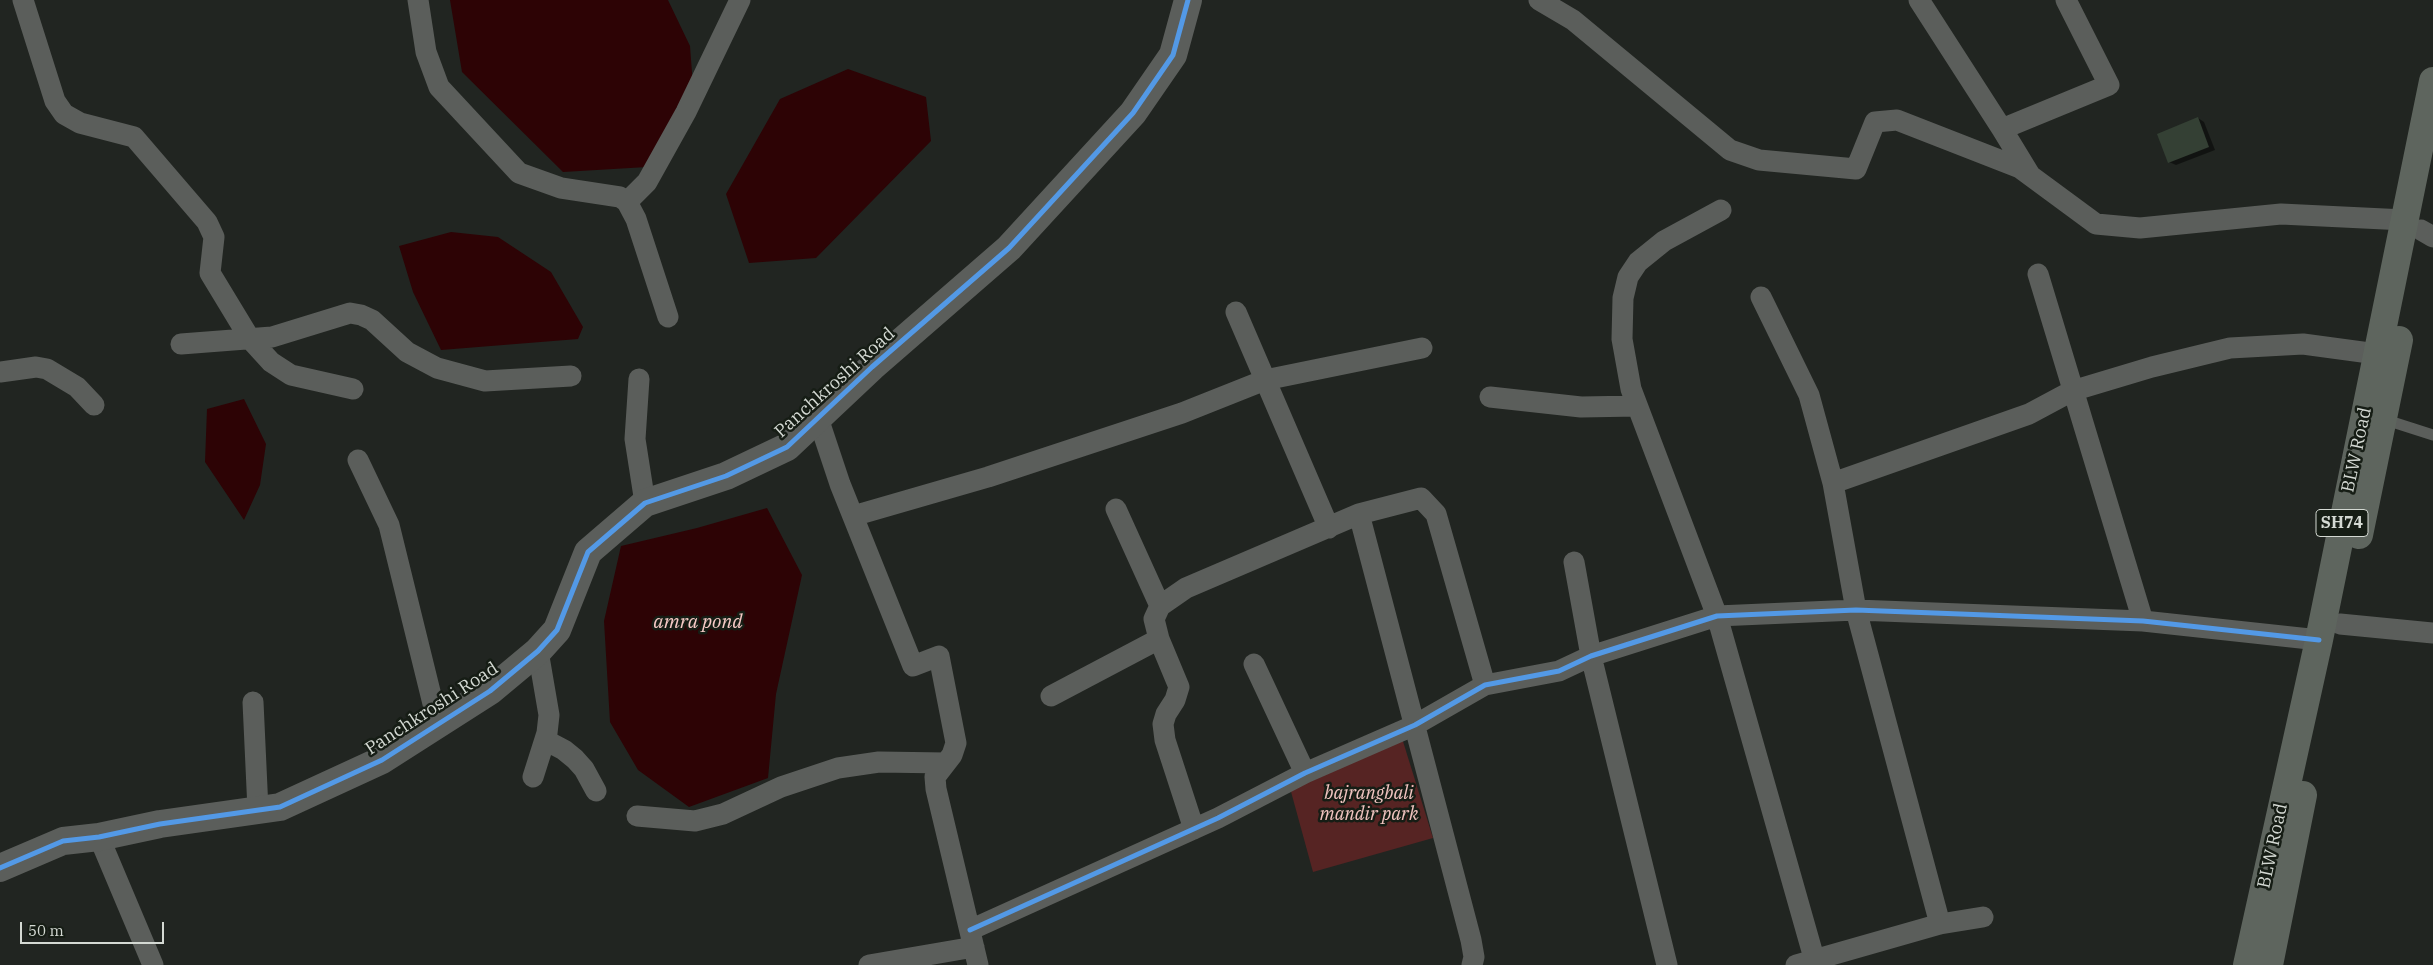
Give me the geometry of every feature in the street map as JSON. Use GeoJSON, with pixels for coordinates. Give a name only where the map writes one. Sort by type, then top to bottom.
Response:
{"type":"FeatureCollection","features":[{"type":"Feature","properties":{"kind":"main road","name":"BLW Road"},"geometry":{"type":"LineString","coordinates":[[2248,965],[2319,640],[2367,447],[2377,354],[2420,229],[2433,81]]}},
{"type":"Feature","properties":{"kind":"main road","name":"SH74"},"geometry":{"type":"LineString","coordinates":[[2269,965],[2340,624],[2367,447],[2383,419],[2420,229],[2433,174]]}},
{"type":"Feature","properties":{"kind":"street"},"geometry":{"type":"LineString","coordinates":[[23,0],[55,101],[59,107],[64,114],[80,123],[134,137],[207,222],[214,238],[210,273],[214,284],[250,339],[271,362],[291,374],[353,389]]}},
{"type":"Feature","properties":{"kind":"street"},"geometry":{"type":"LineString","coordinates":[[418,0],[426,52],[440,86],[520,173],[561,188],[620,197],[627,202],[636,219],[668,317]]}},
{"type":"Feature","properties":{"kind":"street"},"geometry":{"type":"LineString","coordinates":[[627,202],[647,182],[686,112],[740,0]]}},
{"type":"Feature","properties":{"kind":"street","name":"Panchkroshi Road"},"geometry":{"type":"LineString","coordinates":[[0,868],[64,841],[99,837],[160,824],[280,807],[382,760],[490,691],[538,651],[557,630],[588,552],[645,502],[726,476],[787,447],[872,366],[1009,248],[1133,114],[1173,55],[1188,0]]}},
{"type":"Feature","properties":{"kind":"street"},"geometry":{"type":"LineString","coordinates":[[1539,0],[1573,20],[1730,150],[1759,160],[1856,169],[1874,122],[1897,120],[2020,168],[2096,224],[2140,228],[2281,214],[2420,229]]}},
{"type":"Feature","properties":{"kind":"street"},"geometry":{"type":"LineString","coordinates":[[1920,0],[2030,175]]}},
{"type":"Feature","properties":{"kind":"street"},"geometry":{"type":"LineString","coordinates":[[2002,129],[2109,85],[2066,0]]}},
{"type":"Feature","properties":{"kind":"street"},"geometry":{"type":"LineString","coordinates":[[1721,210],[1664,241],[1638,262],[1628,277],[1623,298],[1622,339],[1631,389],[1717,616],[1809,963],[1940,924],[1983,917]]}},
{"type":"Feature","properties":{"kind":"street"},"geometry":{"type":"LineString","coordinates":[[2038,274],[2142,621]]}},
{"type":"Feature","properties":{"kind":"street"},"geometry":{"type":"LineString","coordinates":[[1761,297],[1809,395],[1833,484],[1856,610],[1940,924]]}},
{"type":"Feature","properties":{"kind":"street"},"geometry":{"type":"LineString","coordinates":[[1236,312],[1329,528]]}},
{"type":"Feature","properties":{"kind":"street"},"geometry":{"type":"LineString","coordinates":[[180,344],[272,337],[339,316],[356,314],[372,320],[406,352],[437,368],[485,380],[571,376]]}},
{"type":"Feature","properties":{"kind":"street"},"geometry":{"type":"LineString","coordinates":[[1833,484],[2030,414],[2072,391],[2152,366],[2230,348],[2303,344],[2377,354]]}},
{"type":"Feature","properties":{"kind":"street"},"geometry":{"type":"LineString","coordinates":[[853,516],[988,477],[1182,413],[1232,391],[1266,380],[1422,348]]}},
{"type":"Feature","properties":{"kind":"street"},"geometry":{"type":"LineString","coordinates":[[0,372],[36,367],[47,369],[77,387],[94,405]]}},
{"type":"Feature","properties":{"kind":"street"},"geometry":{"type":"LineString","coordinates":[[639,379],[635,439],[645,502]]}},
{"type":"Feature","properties":{"kind":"street"},"geometry":{"type":"LineString","coordinates":[[1490,397],[1580,407],[1638,406]]}},
{"type":"Feature","properties":{"kind":"street"},"geometry":{"type":"LineString","coordinates":[[818,418],[853,516],[913,666],[939,656],[956,743],[946,763],[935,776],[936,789],[974,947]]}},
{"type":"Feature","properties":{"kind":"street"},"geometry":{"type":"LineString","coordinates":[[358,460],[389,525],[438,724]]}},
{"type":"Feature","properties":{"kind":"street"},"geometry":{"type":"LineString","coordinates":[[1194,829],[1165,740],[1163,724],[1179,687],[1159,639],[1154,619],[1160,606],[1186,588],[1359,514],[1421,498],[1436,514],[1485,685]]}},
{"type":"Feature","properties":{"kind":"street"},"geometry":{"type":"LineString","coordinates":[[1116,510],[1160,606]]}},
{"type":"Feature","properties":{"kind":"street"},"geometry":{"type":"LineString","coordinates":[[1359,514],[1471,940],[1474,958],[1472,965]]}},
{"type":"Feature","properties":{"kind":"street"},"geometry":{"type":"LineString","coordinates":[[1574,562],[1591,656],[1667,965]]}},
{"type":"Feature","properties":{"kind":"street"},"geometry":{"type":"LineString","coordinates":[[869,965],[974,947],[1194,829],[1305,774],[1415,725],[1485,685],[1559,671],[1591,656],[1717,616],[1856,610],[2142,621],[2319,640]]}},
{"type":"Feature","properties":{"kind":"street"},"geometry":{"type":"LineString","coordinates":[[2340,624],[2433,633]]}},
{"type":"Feature","properties":{"kind":"street"},"geometry":{"type":"LineString","coordinates":[[1051,696],[1159,639]]}},
{"type":"Feature","properties":{"kind":"street"},"geometry":{"type":"LineString","coordinates":[[533,777],[545,740],[549,715],[538,651]]}},
{"type":"Feature","properties":{"kind":"street"},"geometry":{"type":"LineString","coordinates":[[1254,664],[1305,774]]}},
{"type":"Feature","properties":{"kind":"street"},"geometry":{"type":"LineString","coordinates":[[253,702],[258,810]]}},
{"type":"Feature","properties":{"kind":"street"},"geometry":{"type":"LineString","coordinates":[[545,740],[564,750],[575,759],[589,777],[596,791]]}},
{"type":"Feature","properties":{"kind":"street"},"geometry":{"type":"LineString","coordinates":[[637,816],[695,821],[723,814],[781,787],[838,768],[879,762],[946,763]]}},
{"type":"Feature","properties":{"kind":"street"},"geometry":{"type":"LineString","coordinates":[[99,837],[153,965]]}},
{"type":"Feature","properties":{"kind":"lane"},"geometry":{"type":"LineString","coordinates":[[2383,419],[2433,436]]}},
{"type":"Feature","properties":{"kind":"green space","name":"bajrangbali mandir park"},"geometry":{"type":"Polygon","coordinates":[[[1401,735],[1433,838],[1313,872],[1290,788],[1401,735]]]}},
{"type":"Feature","properties":{"kind":"water"},"geometry":{"type":"Polygon","coordinates":[[[450,0],[668,0],[690,46],[693,86],[647,167],[563,172],[462,72],[450,0]]]}},
{"type":"Feature","properties":{"kind":"water"},"geometry":{"type":"Polygon","coordinates":[[[848,69],[926,97],[931,141],[816,258],[749,263],[726,194],[780,99],[848,69]]]}},
{"type":"Feature","properties":{"kind":"water"},"geometry":{"type":"Polygon","coordinates":[[[451,232],[498,237],[551,272],[583,327],[578,339],[441,350],[413,292],[399,246],[451,232]]]}},
{"type":"Feature","properties":{"kind":"water"},"geometry":{"type":"Polygon","coordinates":[[[244,399],[266,444],[260,485],[244,520],[205,462],[207,409],[244,399]]]}},
{"type":"Feature","properties":{"kind":"water","name":"amra pond"},"geometry":{"type":"Polygon","coordinates":[[[767,508],[802,575],[776,694],[768,778],[689,807],[638,770],[610,722],[604,621],[621,546],[697,528],[767,508]]]}},
{"type":"Feature","properties":{"kind":"building"},"geometry":{"type":"Polygon","coordinates":[[[2198,117],[2209,147],[2168,163],[2157,134],[2198,117]]]}},
{"type":"Feature","properties":{"kind":"cycle path"},"geometry":{"type":"LineString","coordinates":[[0,868],[63,841],[99,837],[160,824],[280,807],[382,760],[490,691],[538,651],[557,630],[588,552],[645,503],[726,476],[787,447],[872,367],[1009,248],[1133,113],[1173,55],[1188,0]]}},
{"type":"Feature","properties":{"kind":"cycle path"},"geometry":{"type":"LineString","coordinates":[[970,930],[1218,818],[1305,773],[1415,725],[1485,685],[1559,671],[1591,656],[1717,616],[1856,610],[2143,621],[2319,640]]}}]}
